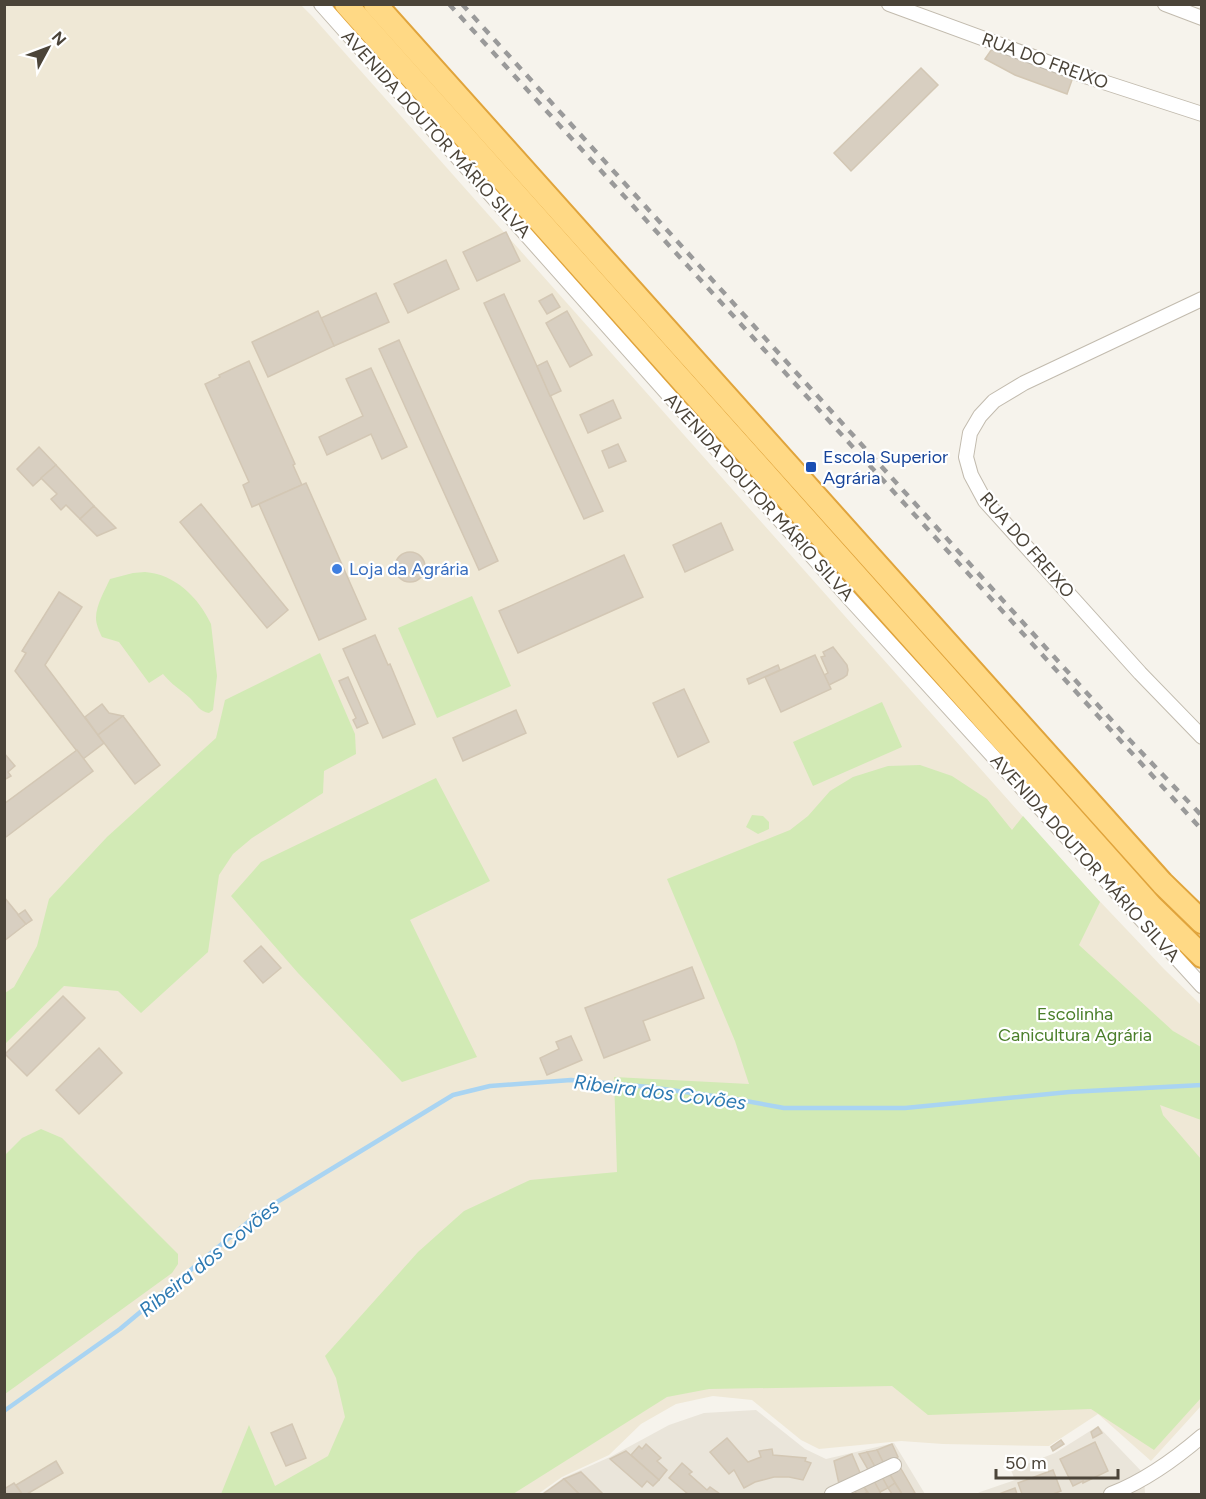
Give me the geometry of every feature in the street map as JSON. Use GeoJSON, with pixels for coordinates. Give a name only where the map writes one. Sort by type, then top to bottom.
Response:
{"type":"FeatureCollection","features":[{"type":"Feature","properties":{"kind":"highway"},"geometry":{"type":"LineString","coordinates":[[346,4],[1151,906],[1202,956]]}},
{"type":"Feature","properties":{"kind":"highway"},"geometry":{"type":"LineString","coordinates":[[375,4],[1154,874],[1202,922]]}},
{"type":"Feature","properties":{"kind":"street","name":"AVENIDA DOUTOR MÁRIO SILVA"},"geometry":{"type":"LineString","coordinates":[[321,4],[850,599],[1202,986]]}},
{"type":"Feature","properties":{"kind":"street","name":"RUA DO FREIXO"},"geometry":{"type":"LineString","coordinates":[[890,4],[1088,77],[1202,114]]}},
{"type":"Feature","properties":{"kind":"street"},"geometry":{"type":"LineString","coordinates":[[1165,4],[1202,18]]}},
{"type":"Feature","properties":{"kind":"street","name":"RUA DO FREIXO"},"geometry":{"type":"LineString","coordinates":[[1202,299],[1024,383],[994,401],[980,416],[970,433],[966,457],[970,475],[985,501],[1140,673],[1202,737]]}},
{"type":"Feature","properties":{"kind":"street"},"geometry":{"type":"LineString","coordinates":[[1111,1494],[1163,1468],[1202,1436]]}},
{"type":"Feature","properties":{"kind":"street"},"geometry":{"type":"LineString","coordinates":[[832,1494],[894,1465]]}},
{"type":"Feature","properties":{"kind":"shaded area"},"geometry":{"type":"Polygon","coordinates":[[[5,5],[301,5],[1073,873],[1201,1005],[1201,1406],[1151,1461],[1098,1414],[1049,1446],[901,1441],[819,1449],[801,1440],[752,1400],[713,1396],[676,1404],[641,1424],[609,1455],[562,1477],[538,1494],[5,1494],[5,5]]]}},
{"type":"Feature","properties":{"kind":"shaded area"},"geometry":{"type":"Polygon","coordinates":[[[756,1410],[805,1449],[826,1459],[894,1443],[925,1494],[541,1494],[563,1478],[610,1457],[669,1425],[704,1413],[756,1410]]]}},
{"type":"Feature","properties":{"kind":"shaded area"},"geometry":{"type":"Polygon","coordinates":[[[1098,1426],[1144,1474],[1145,1494],[976,1494],[1015,1480],[1011,1470],[1055,1453],[1098,1426]]]}},
{"type":"Feature","properties":{"kind":"green space"},"geometry":{"type":"Polygon","coordinates":[[[145,572],[166,577],[185,589],[200,605],[211,624],[217,676],[213,710],[209,713],[201,709],[163,674],[149,683],[119,642],[102,637],[96,613],[110,579],[145,572]]]}},
{"type":"Feature","properties":{"kind":"green space"},"geometry":{"type":"Polygon","coordinates":[[[472,596],[511,686],[437,718],[398,628],[472,596]]]}},
{"type":"Feature","properties":{"kind":"green space"},"geometry":{"type":"Polygon","coordinates":[[[320,653],[355,734],[356,754],[324,771],[323,793],[252,838],[233,854],[219,875],[208,952],[141,1013],[118,991],[64,986],[5,1044],[5,993],[14,987],[37,946],[49,899],[107,837],[216,738],[225,700],[320,653]]]}},
{"type":"Feature","properties":{"kind":"green space"},"geometry":{"type":"Polygon","coordinates":[[[882,702],[902,747],[813,786],[793,742],[882,702]]]}},
{"type":"Feature","properties":{"kind":"green space","name":"Escolinha Canicultura Agrária"},"geometry":{"type":"Polygon","coordinates":[[[920,765],[952,776],[987,799],[1012,830],[1023,816],[1100,902],[1079,945],[1173,1031],[1201,1047],[1201,1120],[1160,1105],[1163,1115],[1201,1159],[1201,1398],[1154,1450],[1091,1409],[928,1415],[892,1386],[709,1389],[667,1397],[513,1494],[221,1494],[249,1425],[275,1486],[328,1456],[345,1417],[336,1378],[325,1356],[418,1252],[464,1211],[530,1180],[617,1172],[614,1077],[749,1084],[735,1041],[667,879],[790,830],[808,816],[830,791],[853,777],[888,766],[920,765]]]}},
{"type":"Feature","properties":{"kind":"green space"},"geometry":{"type":"Polygon","coordinates":[[[436,778],[490,881],[410,920],[477,1057],[402,1082],[298,973],[231,896],[261,862],[436,778]]]}},
{"type":"Feature","properties":{"kind":"green space"},"geometry":{"type":"Polygon","coordinates":[[[752,815],[763,816],[769,822],[769,829],[758,834],[746,827],[752,815]]]}},
{"type":"Feature","properties":{"kind":"green space"},"geometry":{"type":"Polygon","coordinates":[[[41,1129],[62,1138],[178,1254],[178,1264],[172,1273],[5,1394],[5,1155],[22,1138],[41,1129]]]}},
{"type":"Feature","properties":{"kind":"building"},"geometry":{"type":"Polygon","coordinates":[[[992,49],[1073,77],[1067,94],[1015,75],[985,59],[992,49]]]}},
{"type":"Feature","properties":{"kind":"building"},"geometry":{"type":"Polygon","coordinates":[[[921,68],[938,85],[851,171],[834,153],[921,68]]]}},
{"type":"Feature","properties":{"kind":"building"},"geometry":{"type":"Polygon","coordinates":[[[506,232],[520,261],[477,281],[463,252],[506,232]]]}},
{"type":"Feature","properties":{"kind":"building"},"geometry":{"type":"Polygon","coordinates":[[[446,260],[459,289],[408,313],[394,284],[446,260]]]}},
{"type":"Feature","properties":{"kind":"building"},"geometry":{"type":"Polygon","coordinates":[[[376,293],[389,322],[334,346],[321,318],[376,293]]]}},
{"type":"Feature","properties":{"kind":"building"},"geometry":{"type":"Polygon","coordinates":[[[504,294],[603,511],[584,519],[484,303],[504,294]]]}},
{"type":"Feature","properties":{"kind":"building"},"geometry":{"type":"Polygon","coordinates":[[[552,294],[560,307],[547,314],[539,301],[552,294]]]}},
{"type":"Feature","properties":{"kind":"building"},"geometry":{"type":"Polygon","coordinates":[[[318,311],[334,346],[268,377],[252,342],[318,311]]]}},
{"type":"Feature","properties":{"kind":"building"},"geometry":{"type":"Polygon","coordinates":[[[567,311],[592,355],[570,367],[546,323],[567,311]]]}},
{"type":"Feature","properties":{"kind":"building"},"geometry":{"type":"Polygon","coordinates":[[[399,340],[498,561],[479,570],[379,349],[399,340]]]}},
{"type":"Feature","properties":{"kind":"building"},"geometry":{"type":"Polygon","coordinates":[[[249,361],[295,464],[293,465],[302,485],[252,507],[243,485],[249,482],[205,384],[249,361]]]}},
{"type":"Feature","properties":{"kind":"building"},"geometry":{"type":"Polygon","coordinates":[[[547,361],[561,391],[550,396],[537,366],[547,361]]]}},
{"type":"Feature","properties":{"kind":"building"},"geometry":{"type":"Polygon","coordinates":[[[371,368],[407,447],[382,459],[371,434],[327,455],[319,437],[363,416],[346,379],[371,368]]]}},
{"type":"Feature","properties":{"kind":"building"},"geometry":{"type":"Polygon","coordinates":[[[613,400],[621,418],[588,433],[580,415],[613,400]]]}},
{"type":"Feature","properties":{"kind":"building"},"geometry":{"type":"Polygon","coordinates":[[[618,444],[626,461],[609,468],[602,451],[618,444]]]}},
{"type":"Feature","properties":{"kind":"building"},"geometry":{"type":"Polygon","coordinates":[[[39,447],[56,465],[33,486],[17,469],[39,447]]]}},
{"type":"Feature","properties":{"kind":"building"},"geometry":{"type":"Polygon","coordinates":[[[56,465],[94,506],[80,519],[66,505],[61,510],[51,499],[57,494],[41,478],[56,465]]]}},
{"type":"Feature","properties":{"kind":"building"},"geometry":{"type":"Polygon","coordinates":[[[306,483],[366,619],[319,640],[259,504],[306,483]]]}},
{"type":"Feature","properties":{"kind":"building"},"geometry":{"type":"Polygon","coordinates":[[[201,504],[288,610],[267,628],[180,522],[201,504]]]}},
{"type":"Feature","properties":{"kind":"building"},"geometry":{"type":"Polygon","coordinates":[[[94,506],[116,528],[97,536],[80,519],[94,506]]]}},
{"type":"Feature","properties":{"kind":"building"},"geometry":{"type":"Polygon","coordinates":[[[721,523],[733,550],[685,572],[673,545],[721,523]]]}},
{"type":"Feature","properties":{"kind":"building"},"geometry":{"type":"Polygon","coordinates":[[[410,552],[421,556],[425,567],[421,578],[410,582],[399,578],[395,567],[399,556],[410,552]]]}},
{"type":"Feature","properties":{"kind":"building"},"geometry":{"type":"Polygon","coordinates":[[[624,555],[643,597],[518,653],[499,611],[624,555]]]}},
{"type":"Feature","properties":{"kind":"building"},"geometry":{"type":"Polygon","coordinates":[[[59,592],[82,607],[45,665],[104,743],[83,759],[15,671],[26,653],[22,651],[59,592]]]}},
{"type":"Feature","properties":{"kind":"building"},"geometry":{"type":"Polygon","coordinates":[[[375,635],[415,724],[383,738],[343,649],[375,635]]]}},
{"type":"Feature","properties":{"kind":"building"},"geometry":{"type":"Polygon","coordinates":[[[833,647],[847,665],[848,670],[847,675],[829,685],[824,675],[828,673],[821,657],[825,656],[823,652],[833,647]]]}},
{"type":"Feature","properties":{"kind":"building"},"geometry":{"type":"Polygon","coordinates":[[[815,655],[831,689],[781,712],[765,677],[815,655]]]}},
{"type":"Feature","properties":{"kind":"building"},"geometry":{"type":"Polygon","coordinates":[[[778,665],[780,670],[749,684],[747,679],[778,665]]]}},
{"type":"Feature","properties":{"kind":"building"},"geometry":{"type":"Polygon","coordinates":[[[348,677],[368,723],[357,728],[353,720],[356,718],[339,681],[348,677]]]}},
{"type":"Feature","properties":{"kind":"building"},"geometry":{"type":"Polygon","coordinates":[[[684,689],[709,742],[678,757],[653,703],[684,689]]]}},
{"type":"Feature","properties":{"kind":"building"},"geometry":{"type":"Polygon","coordinates":[[[102,704],[109,713],[123,716],[98,735],[85,717],[102,704]]]}},
{"type":"Feature","properties":{"kind":"building"},"geometry":{"type":"Polygon","coordinates":[[[516,710],[526,733],[463,761],[453,738],[516,710]]]}},
{"type":"Feature","properties":{"kind":"building"},"geometry":{"type":"Polygon","coordinates":[[[123,716],[160,765],[135,784],[98,735],[123,716]]]}},
{"type":"Feature","properties":{"kind":"building"},"geometry":{"type":"Polygon","coordinates":[[[77,750],[93,771],[6,837],[4,834],[4,804],[77,750]]]}},
{"type":"Feature","properties":{"kind":"building"},"geometry":{"type":"Polygon","coordinates":[[[4,753],[15,766],[8,772],[11,776],[4,780],[4,753]]]}},
{"type":"Feature","properties":{"kind":"building"},"geometry":{"type":"Polygon","coordinates":[[[4,897],[26,924],[4,941],[4,897]]]}},
{"type":"Feature","properties":{"kind":"building"},"geometry":{"type":"Polygon","coordinates":[[[25,910],[32,920],[26,924],[18,915],[25,910]]]}},
{"type":"Feature","properties":{"kind":"building"},"geometry":{"type":"Polygon","coordinates":[[[261,946],[281,968],[263,983],[244,961],[261,946]]]}},
{"type":"Feature","properties":{"kind":"building"},"geometry":{"type":"Polygon","coordinates":[[[692,967],[704,998],[643,1021],[650,1040],[604,1058],[585,1008],[692,967]]]}},
{"type":"Feature","properties":{"kind":"building"},"geometry":{"type":"Polygon","coordinates":[[[63,996],[85,1018],[27,1076],[5,1054],[63,996]]]}},
{"type":"Feature","properties":{"kind":"building"},"geometry":{"type":"Polygon","coordinates":[[[571,1036],[582,1060],[547,1075],[540,1058],[559,1049],[556,1042],[571,1036]]]}},
{"type":"Feature","properties":{"kind":"building"},"geometry":{"type":"Polygon","coordinates":[[[99,1048],[122,1073],[79,1114],[56,1090],[99,1048]]]}},
{"type":"Feature","properties":{"kind":"building"},"geometry":{"type":"Polygon","coordinates":[[[292,1424],[306,1458],[286,1466],[271,1433],[292,1424]]]}},
{"type":"Feature","properties":{"kind":"building"},"geometry":{"type":"Polygon","coordinates":[[[1098,1427],[1102,1433],[1093,1438],[1091,1432],[1098,1427]]]}},
{"type":"Feature","properties":{"kind":"building"},"geometry":{"type":"Polygon","coordinates":[[[727,1438],[748,1462],[761,1457],[759,1451],[772,1449],[773,1455],[806,1458],[805,1461],[811,1463],[803,1480],[774,1477],[755,1482],[744,1488],[734,1470],[729,1474],[710,1452],[727,1438]]]}},
{"type":"Feature","properties":{"kind":"building"},"geometry":{"type":"Polygon","coordinates":[[[1061,1440],[1064,1444],[1053,1451],[1051,1447],[1061,1440]]]}},
{"type":"Feature","properties":{"kind":"building"},"geometry":{"type":"Polygon","coordinates":[[[1095,1442],[1108,1471],[1073,1486],[1060,1459],[1095,1442]]]}},
{"type":"Feature","properties":{"kind":"building"},"geometry":{"type":"Polygon","coordinates":[[[646,1444],[661,1458],[657,1461],[667,1470],[659,1480],[631,1455],[639,1446],[642,1449],[646,1444]]]}},
{"type":"Feature","properties":{"kind":"building"},"geometry":{"type":"Polygon","coordinates":[[[892,1444],[898,1457],[884,1464],[877,1450],[892,1444]]]}},
{"type":"Feature","properties":{"kind":"building"},"geometry":{"type":"Polygon","coordinates":[[[877,1450],[884,1464],[876,1469],[867,1452],[877,1450]]]}},
{"type":"Feature","properties":{"kind":"building"},"geometry":{"type":"Polygon","coordinates":[[[626,1451],[659,1480],[653,1486],[647,1481],[642,1487],[610,1459],[626,1451]]]}},
{"type":"Feature","properties":{"kind":"building"},"geometry":{"type":"Polygon","coordinates":[[[867,1452],[876,1469],[870,1473],[859,1454],[867,1452]]]}},
{"type":"Feature","properties":{"kind":"building"},"geometry":{"type":"Polygon","coordinates":[[[852,1454],[861,1475],[839,1484],[834,1461],[852,1454]]]}},
{"type":"Feature","properties":{"kind":"building"},"geometry":{"type":"Polygon","coordinates":[[[56,1461],[63,1473],[27,1494],[22,1494],[16,1485],[56,1461]]]}},
{"type":"Feature","properties":{"kind":"building"},"geometry":{"type":"Polygon","coordinates":[[[682,1463],[692,1472],[689,1474],[707,1490],[710,1487],[720,1494],[688,1494],[669,1478],[682,1463]]]}},
{"type":"Feature","properties":{"kind":"building"},"geometry":{"type":"Polygon","coordinates":[[[900,1467],[915,1493],[902,1494],[889,1473],[900,1467]]]}},
{"type":"Feature","properties":{"kind":"building"},"geometry":{"type":"Polygon","coordinates":[[[1053,1470],[1061,1491],[1053,1494],[1022,1494],[1018,1483],[1053,1470]]]}},
{"type":"Feature","properties":{"kind":"building"},"geometry":{"type":"Polygon","coordinates":[[[581,1472],[603,1494],[579,1494],[564,1479],[581,1472]]]}},
{"type":"Feature","properties":{"kind":"building"},"geometry":{"type":"Polygon","coordinates":[[[889,1473],[895,1483],[888,1488],[882,1477],[889,1473]]]}},
{"type":"Feature","properties":{"kind":"building"},"geometry":{"type":"Polygon","coordinates":[[[882,1477],[888,1488],[880,1492],[874,1481],[882,1477]]]}},
{"type":"Feature","properties":{"kind":"building"},"geometry":{"type":"Polygon","coordinates":[[[564,1479],[579,1494],[543,1494],[564,1479]]]}},
{"type":"Feature","properties":{"kind":"building"},"geometry":{"type":"Polygon","coordinates":[[[874,1481],[881,1494],[869,1494],[864,1487],[874,1481]]]}},
{"type":"Feature","properties":{"kind":"building"},"geometry":{"type":"Polygon","coordinates":[[[14,1483],[22,1494],[6,1494],[4,1489],[14,1483]]]}},
{"type":"Feature","properties":{"kind":"building"},"geometry":{"type":"Polygon","coordinates":[[[895,1483],[902,1494],[892,1494],[888,1488],[895,1483]]]}},
{"type":"Feature","properties":{"kind":"building"},"geometry":{"type":"Polygon","coordinates":[[[862,1484],[867,1492],[857,1494],[853,1490],[862,1484]]]}},
{"type":"Feature","properties":{"kind":"building"},"geometry":{"type":"Polygon","coordinates":[[[1015,1488],[1017,1494],[999,1494],[1015,1488]]]}},
{"type":"Feature","properties":{"kind":"waterway","name":"Ribeira dos Covões"},"geometry":{"type":"LineString","coordinates":[[4,1411],[120,1329],[259,1213],[453,1095],[490,1086],[571,1080],[649,1087],[784,1108],[905,1108],[1069,1092],[1202,1085]]}},
{"type":"Feature","properties":{"kind":"railway"},"geometry":{"type":"LineString","coordinates":[[449,4],[1202,830]]}},
{"type":"Feature","properties":{"kind":"railway"},"geometry":{"type":"LineString","coordinates":[[462,4],[1125,735],[1202,816]]}},
{"type":"Feature","properties":{"kind":"place","name":"Escola Superior Agrária"},"geometry":{"type":"Point","coordinates":[811,467]}},
{"type":"Feature","properties":{"kind":"place","name":"Loja da Agrária"},"geometry":{"type":"Point","coordinates":[337,569]}}]}
